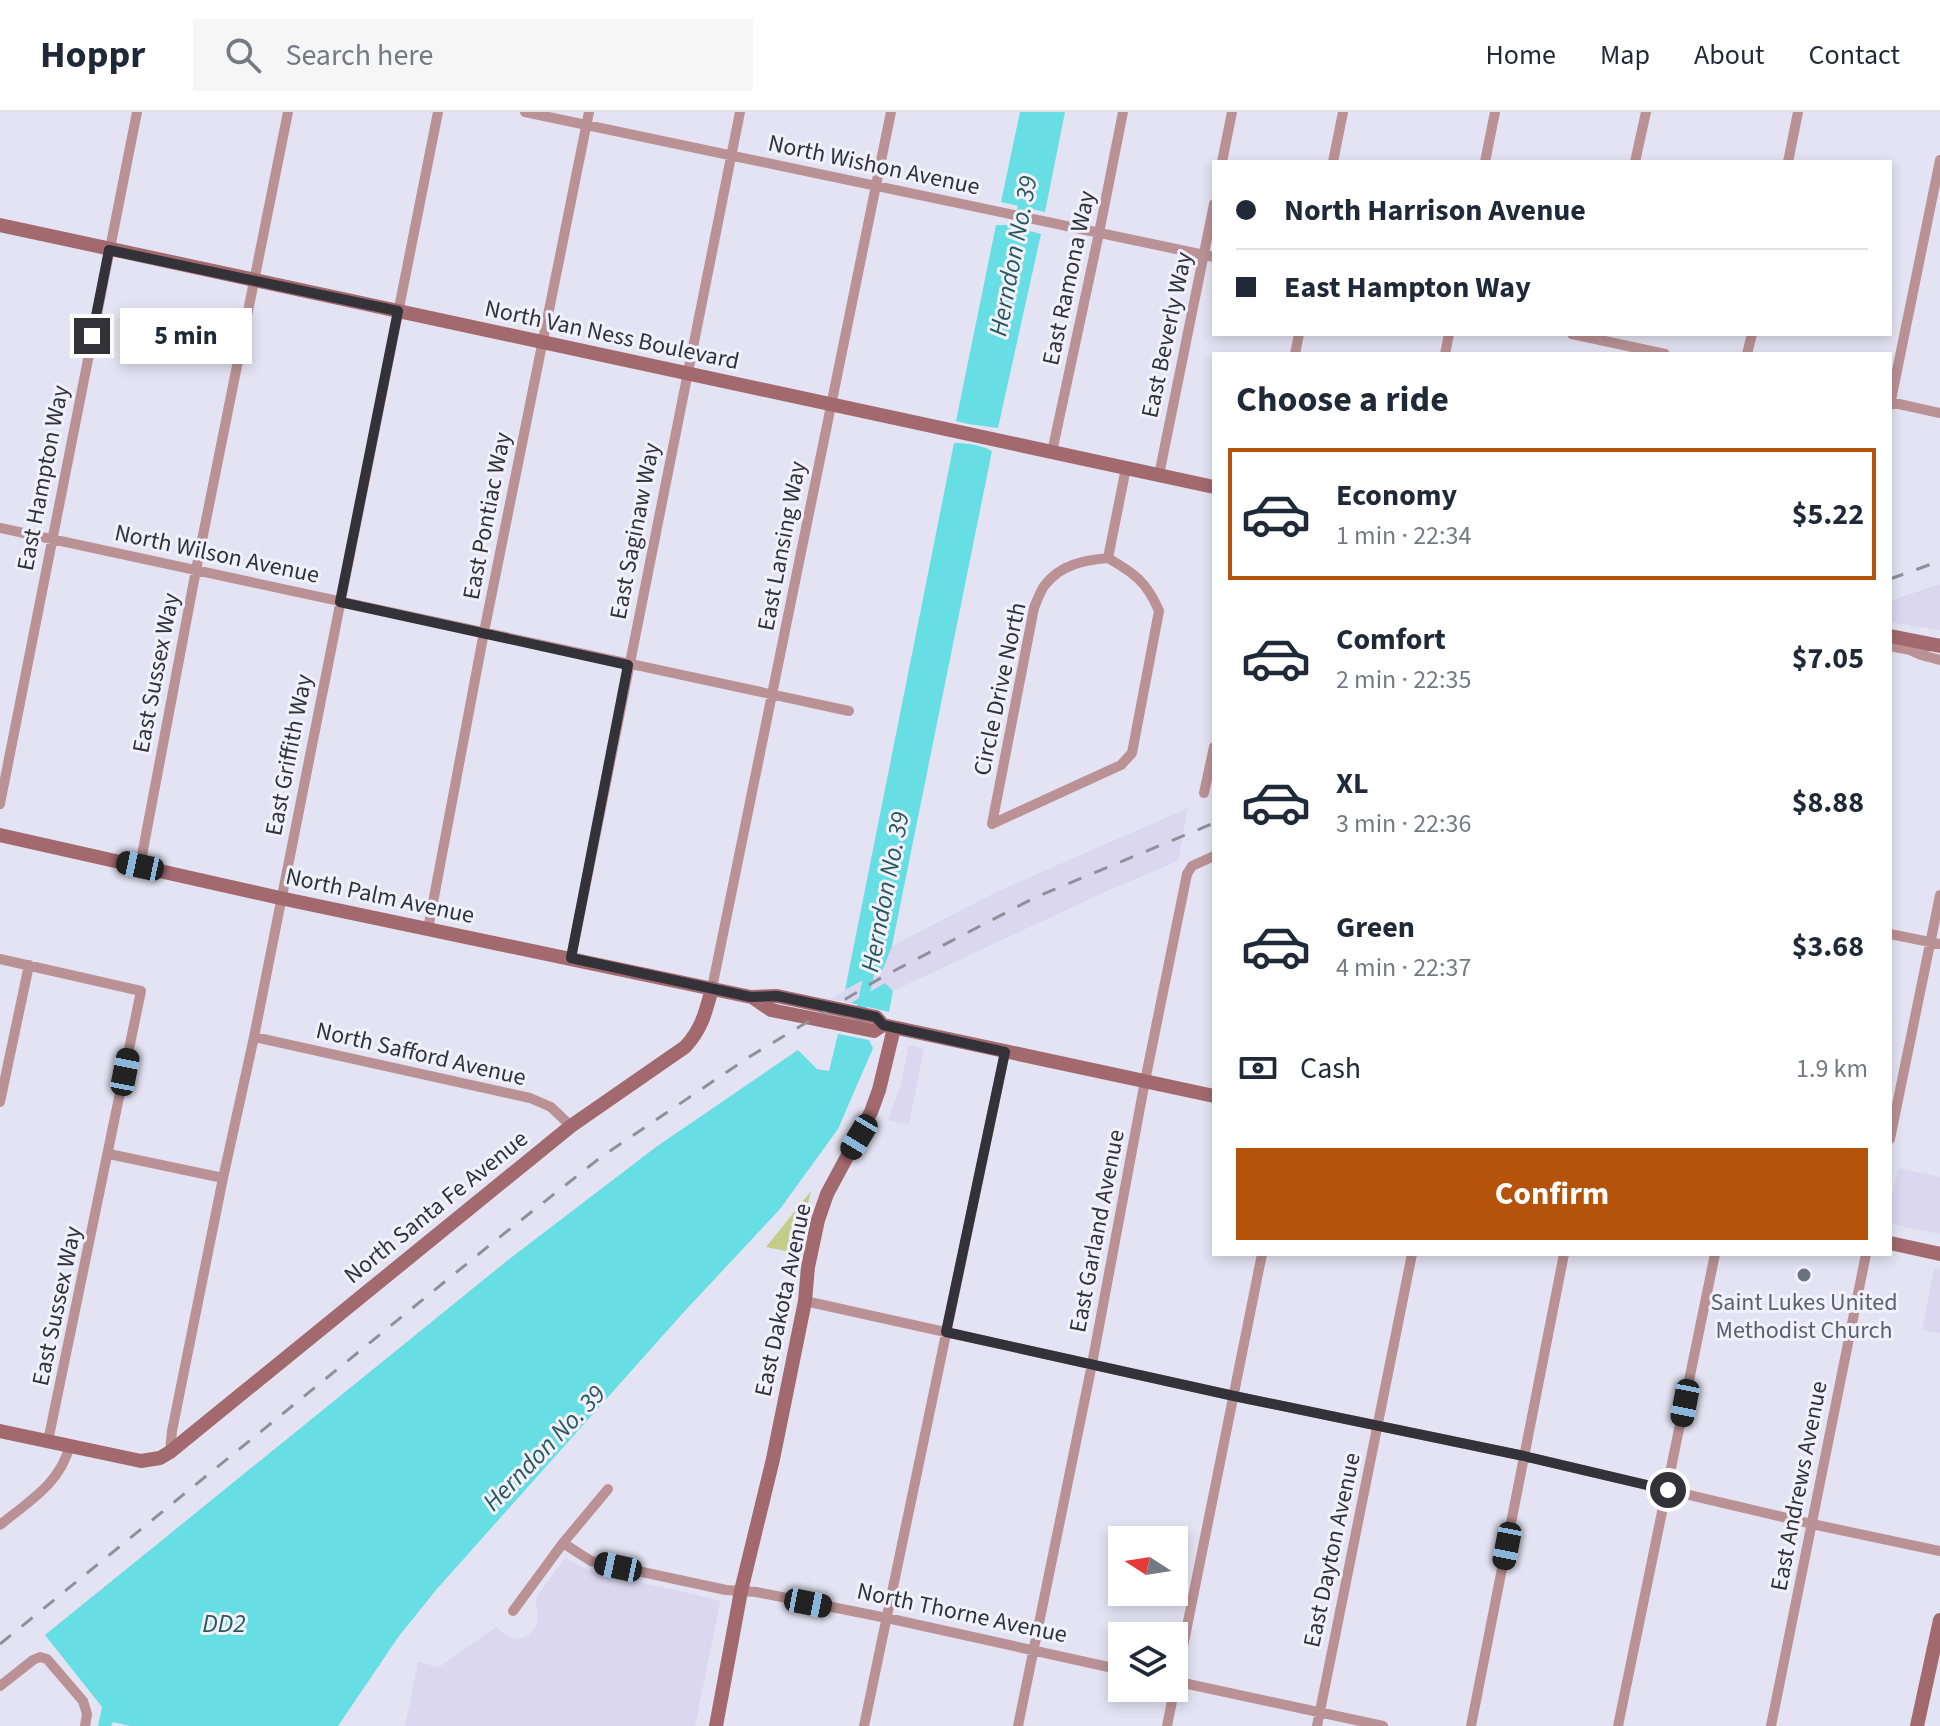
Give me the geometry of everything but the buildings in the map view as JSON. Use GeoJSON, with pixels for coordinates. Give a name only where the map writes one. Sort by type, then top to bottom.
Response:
{"type":"FeatureCollection","features":[{"type":"Feature","properties":{"kind":"street","name":"East Hampton Way"},"geometry":{"type":"LineString","coordinates":[[0,804],[137,112]]}},
{"type":"Feature","properties":{"kind":"street","name":"East Sussex Way"},"geometry":{"type":"LineString","coordinates":[[140,866],[288,112]]}},
{"type":"Feature","properties":{"kind":"street","name":"East Griffith Way"},"geometry":{"type":"LineString","coordinates":[[170,1452],[438,112]]}},
{"type":"Feature","properties":{"kind":"street","name":"North Wishon Avenue"},"geometry":{"type":"LineString","coordinates":[[525,112],[1209,256]]}},
{"type":"Feature","properties":{"kind":"street","name":"East Pontiac Way"},"geometry":{"type":"LineString","coordinates":[[428,929],[484,632],[589,112]]}},
{"type":"Feature","properties":{"kind":"street","name":"East Saginaw Way"},"geometry":{"type":"LineString","coordinates":[[571,958],[740,112]]}},
{"type":"Feature","properties":{"kind":"street","name":"East Lansing Way"},"geometry":{"type":"LineString","coordinates":[[712,988],[891,112]]}},
{"type":"Feature","properties":{"kind":"street","name":"East Ramona Way"},"geometry":{"type":"LineString","coordinates":[[1052,452],[1123,112]]}},
{"type":"Feature","properties":{"kind":"street"},"geometry":{"type":"LineString","coordinates":[[1222,160],[1232,112]]}},
{"type":"Feature","properties":{"kind":"street"},"geometry":{"type":"LineString","coordinates":[[1333,160],[1343,112]]}},
{"type":"Feature","properties":{"kind":"street"},"geometry":{"type":"LineString","coordinates":[[1485,160],[1495,112]]}},
{"type":"Feature","properties":{"kind":"street"},"geometry":{"type":"LineString","coordinates":[[1635,160],[1646,112]]}},
{"type":"Feature","properties":{"kind":"street"},"geometry":{"type":"LineString","coordinates":[[1788,160],[1798,112]]}},
{"type":"Feature","properties":{"kind":"street"},"geometry":{"type":"LineString","coordinates":[[1892,393],[1940,160]]}},
{"type":"Feature","properties":{"kind":"street","name":"North Van Ness Boulevard"},"geometry":{"type":"LineString","coordinates":[[0,225],[1212,487]]}},
{"type":"Feature","properties":{"kind":"street","name":"East Beverly Way"},"geometry":{"type":"LineString","coordinates":[[1159,475],[1209,256],[1212,225]]}},
{"type":"Feature","properties":{"kind":"street"},"geometry":{"type":"LineString","coordinates":[[1599,337],[1657,352]]}},
{"type":"Feature","properties":{"kind":"street"},"geometry":{"type":"LineString","coordinates":[[1892,403],[1940,413]]}},
{"type":"Feature","properties":{"kind":"street"},"geometry":{"type":"LineString","coordinates":[[1108,558],[1126,468]]}},
{"type":"Feature","properties":{"kind":"street","name":"North Wilson Avenue"},"geometry":{"type":"LineString","coordinates":[[0,528],[849,711]]}},
{"type":"Feature","properties":{"kind":"street","name":"Circle Drive North"},"geometry":{"type":"LineString","coordinates":[[1108,558],[1140,579],[1152,594],[1159,611],[1132,753],[1121,765],[992,824],[1034,608],[1044,586],[1064,568],[1086,560],[1108,558]]}},
{"type":"Feature","properties":{"kind":"street"},"geometry":{"type":"LineString","coordinates":[[1892,637],[1940,650]]}},
{"type":"Feature","properties":{"kind":"street"},"geometry":{"type":"LineString","coordinates":[[1892,646],[1940,650]]}},
{"type":"Feature","properties":{"kind":"street"},"geometry":{"type":"LineString","coordinates":[[1204,793],[1212,756]]}},
{"type":"Feature","properties":{"kind":"street","name":"North Palm Avenue"},"geometry":{"type":"LineString","coordinates":[[0,835],[280,898],[712,988],[751,997],[771,1010],[881,1025],[1212,1096]]}},
{"type":"Feature","properties":{"kind":"street","name":"East Garland Avenue"},"geometry":{"type":"LineString","coordinates":[[1018,1726],[1187,874],[1192,866],[1212,857]]}},
{"type":"Feature","properties":{"kind":"street"},"geometry":{"type":"LineString","coordinates":[[1892,1130],[1935,943],[1940,895]]}},
{"type":"Feature","properties":{"kind":"street"},"geometry":{"type":"LineString","coordinates":[[1892,934],[1935,943]]}},
{"type":"Feature","properties":{"kind":"street"},"geometry":{"type":"LineString","coordinates":[[0,959],[29,965],[0,1102]]}},
{"type":"Feature","properties":{"kind":"street","name":"East Sussex Way"},"geometry":{"type":"LineString","coordinates":[[29,965],[141,991],[48,1441]]}},
{"type":"Feature","properties":{"kind":"street","name":"North Santa Fe Avenue"},"geometry":{"type":"LineString","coordinates":[[170,1452],[571,1126],[685,1047],[697,1035],[712,988]]}},
{"type":"Feature","properties":{"kind":"street","name":"East Dakota Avenue"},"geometry":{"type":"LineString","coordinates":[[716,1726],[741,1591],[773,1459],[805,1301],[808,1267],[818,1220],[827,1194],[871,1112],[879,1090],[881,1025]]}},
{"type":"Feature","properties":{"kind":"street","name":"North Safford Avenue"},"geometry":{"type":"LineString","coordinates":[[254,1037],[530,1098],[551,1107],[571,1126]]}},
{"type":"Feature","properties":{"kind":"street"},"geometry":{"type":"LineString","coordinates":[[864,1726],[1005,1052]]}},
{"type":"Feature","properties":{"kind":"street"},"geometry":{"type":"LineString","coordinates":[[109,1154],[223,1178]]}},
{"type":"Feature","properties":{"kind":"street"},"geometry":{"type":"LineString","coordinates":[[1892,1243],[1940,1254]]}},
{"type":"Feature","properties":{"kind":"street"},"geometry":{"type":"LineString","coordinates":[[1187,1622],[1262,1256]]}},
{"type":"Feature","properties":{"kind":"street","name":"East Dayton Avenue"},"geometry":{"type":"LineString","coordinates":[[1317,1726],[1412,1256]]}},
{"type":"Feature","properties":{"kind":"street"},"geometry":{"type":"LineString","coordinates":[[1471,1726],[1564,1256]]}},
{"type":"Feature","properties":{"kind":"street"},"geometry":{"type":"LineString","coordinates":[[1618,1726],[1715,1256]]}},
{"type":"Feature","properties":{"kind":"street","name":"East Andrews Avenue"},"geometry":{"type":"LineString","coordinates":[[1771,1726],[1866,1256]]}},
{"type":"Feature","properties":{"kind":"street"},"geometry":{"type":"LineString","coordinates":[[805,1301],[1234,1396],[1524,1456],[1940,1551]]}},
{"type":"Feature","properties":{"kind":"street"},"geometry":{"type":"LineString","coordinates":[[0,1431],[141,1461],[160,1458],[170,1452]]}},
{"type":"Feature","properties":{"kind":"street"},"geometry":{"type":"LineString","coordinates":[[0,1525],[54,1480],[64,1464],[70,1445]]}},
{"type":"Feature","properties":{"kind":"street"},"geometry":{"type":"LineString","coordinates":[[513,1611],[608,1489]]}},
{"type":"Feature","properties":{"kind":"street","name":"North Thorne Avenue"},"geometry":{"type":"LineString","coordinates":[[563,1543],[591,1561],[726,1590],[756,1592],[887,1618],[1108,1667]]}},
{"type":"Feature","properties":{"kind":"street"},"geometry":{"type":"LineString","coordinates":[[1917,1726],[1940,1620]]}},
{"type":"Feature","properties":{"kind":"street"},"geometry":{"type":"LineString","coordinates":[[0,1686],[33,1660],[40,1657],[47,1659],[83,1701],[87,1714],[85,1726]]}},
{"type":"Feature","properties":{"kind":"street"},"geometry":{"type":"LineString","coordinates":[[1188,1684],[1383,1726]]}},
{"type":"Feature","properties":{"kind":"street"},"geometry":{"type":"LineString","coordinates":[[1167,1726],[1171,1702]]}},
{"type":"Feature","properties":{"kind":"shaded area"},"geometry":{"type":"Polygon","coordinates":[[[1940,584],[1940,630],[1892,622],[1892,600],[1940,584]]]}},
{"type":"Feature","properties":{"kind":"shaded area"},"geometry":{"type":"Polygon","coordinates":[[[1188,808],[1178,861],[893,991],[885,983],[851,1003],[830,999],[883,969],[892,946],[998,891],[1188,808]]]}},
{"type":"Feature","properties":{"kind":"shaded area"},"geometry":{"type":"Polygon","coordinates":[[[909,1045],[924,1049],[909,1124],[888,1120],[900,1087],[909,1045]]]}},
{"type":"Feature","properties":{"kind":"shaded area"},"geometry":{"type":"Polygon","coordinates":[[[1898,1168],[1940,1177],[1940,1234],[1892,1224],[1892,1196],[1898,1168]]]}},
{"type":"Feature","properties":{"kind":"shaded area"},"geometry":{"type":"Polygon","coordinates":[[[1934,1268],[1940,1270],[1940,1333],[1922,1330],[1934,1268]]]}},
{"type":"Feature","properties":{"kind":"shaded area"},"geometry":{"type":"Polygon","coordinates":[[[565,1558],[590,1571],[718,1600],[720,1603],[695,1726],[405,1726],[418,1662],[439,1667],[496,1627],[508,1637],[518,1639],[528,1635],[538,1620],[538,1594],[565,1558]]]}},
{"type":"Feature","properties":{"kind":"green space"},"geometry":{"type":"Polygon","coordinates":[[[811,1191],[796,1253],[766,1247],[811,1191]]]}},
{"type":"Feature","properties":{"kind":"water"},"geometry":{"type":"Polygon","coordinates":[[[1020,112],[1065,112],[1045,212],[1001,202],[1020,112]]]}},
{"type":"Feature","properties":{"kind":"water"},"geometry":{"type":"Polygon","coordinates":[[[996,225],[1041,234],[998,428],[956,421],[996,225]]]}},
{"type":"Feature","properties":{"kind":"water"},"geometry":{"type":"Polygon","coordinates":[[[954,443],[992,451],[892,946],[883,969],[845,990],[954,443]]]}},
{"type":"Feature","properties":{"kind":"water"},"geometry":{"type":"Polygon","coordinates":[[[885,983],[893,991],[889,1012],[851,1003],[885,983]]]}},
{"type":"Feature","properties":{"kind":"water","name":"DD2"},"geometry":{"type":"Polygon","coordinates":[[[838,1034],[869,1040],[873,1048],[838,1129],[780,1209],[436,1590],[399,1636],[338,1726],[130,1726],[113,1722],[111,1726],[98,1726],[102,1707],[45,1635],[508,1260],[656,1147],[798,1050],[817,1069],[829,1071],[838,1034]]]}},
{"type":"Feature","properties":{"kind":"waterway","name":"Herndon No. 39"},"geometry":{"type":"LineString","coordinates":[[1016,240],[1025,196]]}},
{"type":"Feature","properties":{"kind":"waterway","name":"Herndon No. 39"},"geometry":{"type":"LineString","coordinates":[[859,1020],[871,965]]}},
{"type":"Feature","properties":{"kind":"railway"},"geometry":{"type":"LineString","coordinates":[[1892,578],[1940,561]]}},
{"type":"Feature","properties":{"kind":"railway"},"geometry":{"type":"LineString","coordinates":[[0,1644],[601,1157],[749,1057],[884,976],[1036,897],[1212,824]]}},
{"type":"Feature","properties":{"kind":"place","name":"Saint Lukes United Methodist Church"},"geometry":{"type":"Point","coordinates":[1804,1275]}},
{"type":"Feature","properties":{"kind":"route"},"geometry":{"type":"LineString","coordinates":[[92,336],[109,250],[398,311],[340,602],[628,665],[571,958],[751,997],[777,996],[876,1017],[883,1025],[1005,1052],[946,1332],[1524,1456],[1668,1490]]}}]}
